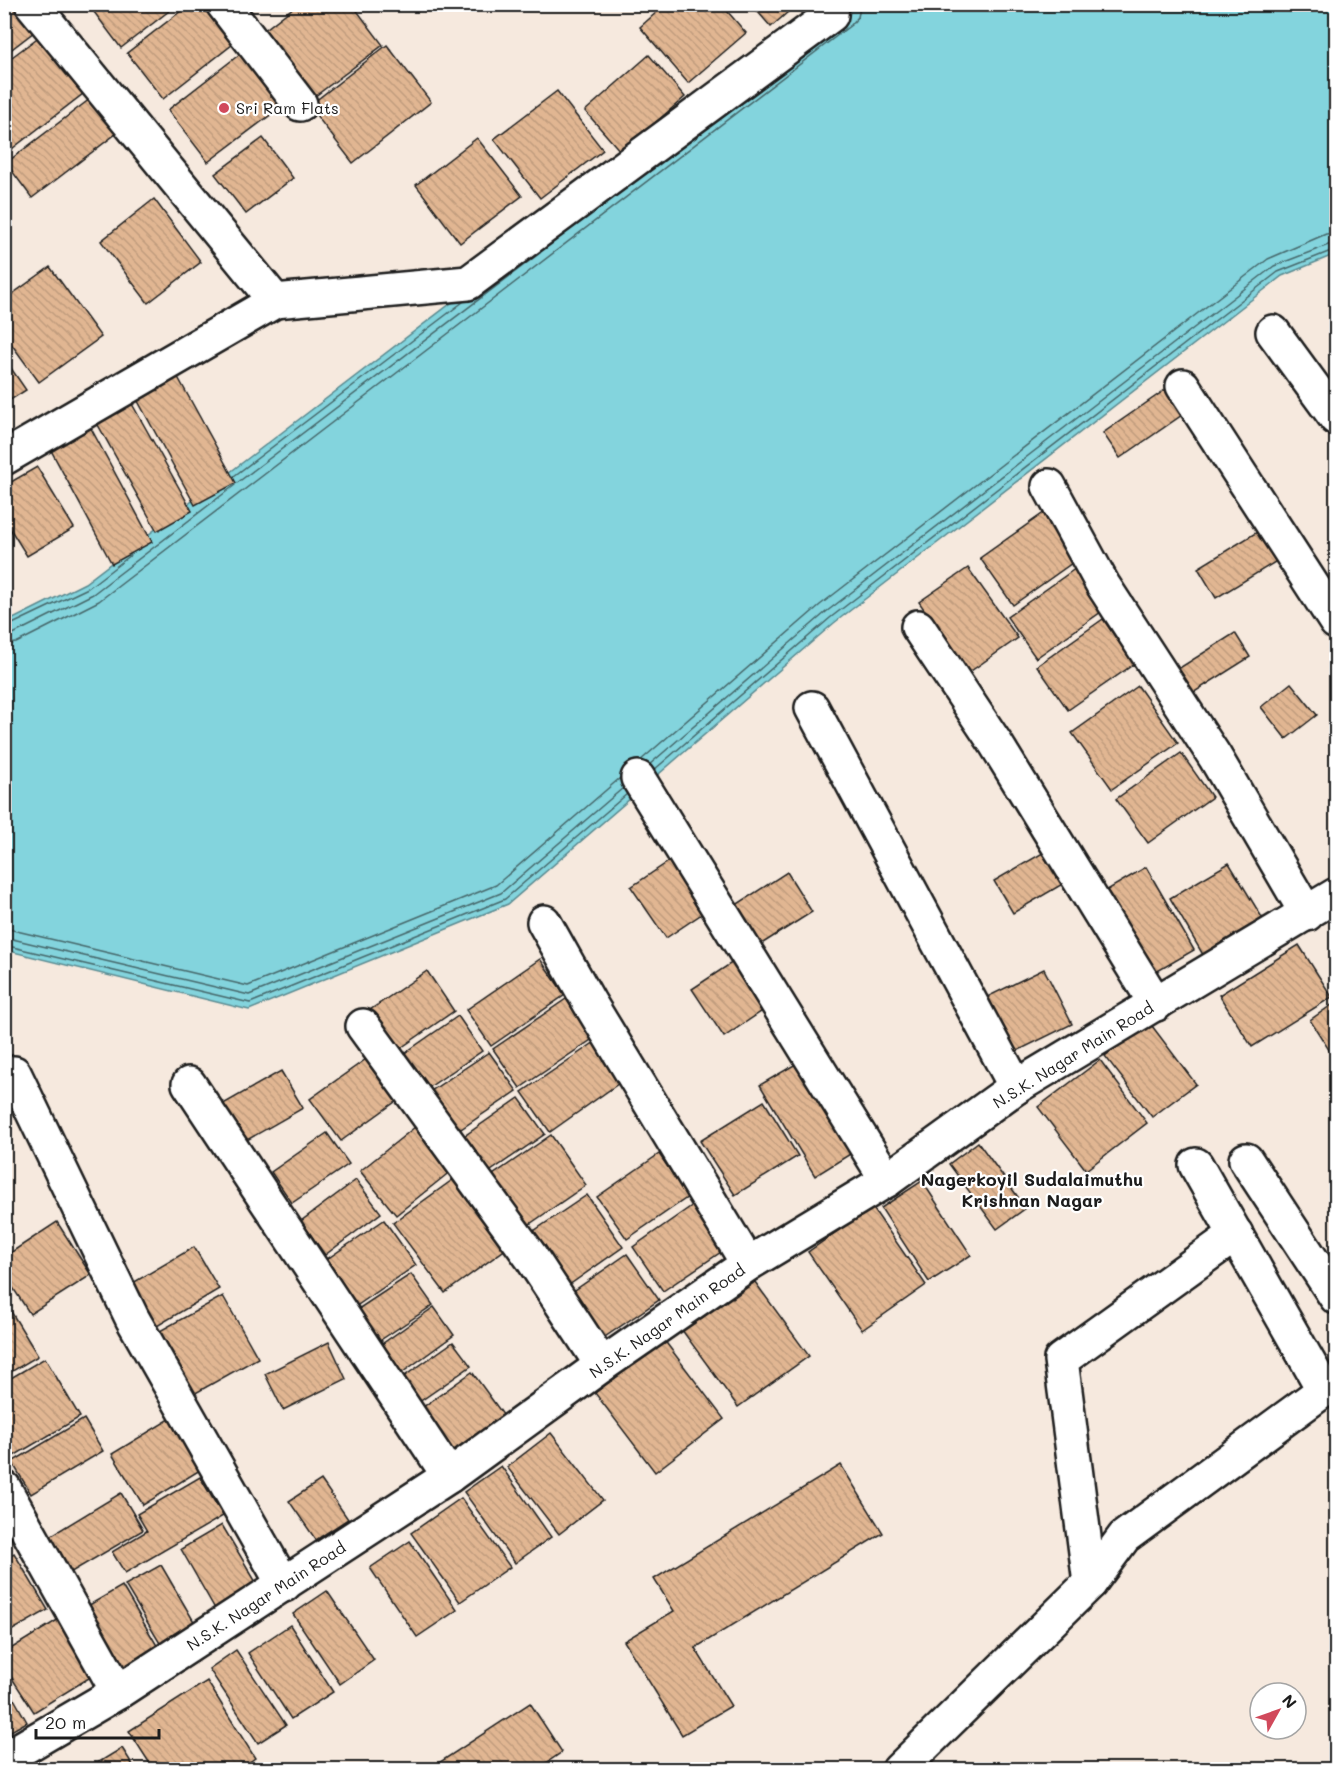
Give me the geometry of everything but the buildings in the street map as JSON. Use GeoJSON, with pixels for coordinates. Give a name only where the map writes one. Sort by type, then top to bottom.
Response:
{"type":"FeatureCollection","features":[{"type":"Feature","properties":{"kind":"street"},"geometry":{"type":"LineString","coordinates":[[32,4],[275,301]]}},
{"type":"Feature","properties":{"kind":"street"},"geometry":{"type":"LineString","coordinates":[[223,4],[300,104]]}},
{"type":"Feature","properties":{"kind":"street"},"geometry":{"type":"LineString","coordinates":[[4,458],[275,301],[468,283],[831,15],[832,4]]}},
{"type":"Feature","properties":{"kind":"street"},"geometry":{"type":"LineString","coordinates":[[1273,332],[1336,418]]}},
{"type":"Feature","properties":{"kind":"street"},"geometry":{"type":"LineString","coordinates":[[1182,386],[1336,622]]}},
{"type":"Feature","properties":{"kind":"street"},"geometry":{"type":"LineString","coordinates":[[1049,486],[1103,585],[1215,757],[1307,914]]}},
{"type":"Feature","properties":{"kind":"street"},"geometry":{"type":"LineString","coordinates":[[918,627],[996,744],[1156,1004]]}},
{"type":"Feature","properties":{"kind":"street"},"geometry":{"type":"LineString","coordinates":[[812,708],[1016,1087]]}},
{"type":"Feature","properties":{"kind":"street"},"geometry":{"type":"LineString","coordinates":[[638,778],[887,1180]]}},
{"type":"Feature","properties":{"kind":"street","name":"N.S.K. Nagar Main Road"},"geometry":{"type":"LineString","coordinates":[[4,1759],[118,1692],[449,1476],[602,1365],[748,1264],[887,1180],[1016,1087],[1336,895]]}},
{"type":"Feature","properties":{"kind":"street"},"geometry":{"type":"LineString","coordinates":[[544,922],[589,1002],[748,1264]]}},
{"type":"Feature","properties":{"kind":"street"},"geometry":{"type":"LineString","coordinates":[[363,1026],[531,1257],[602,1365]]}},
{"type":"Feature","properties":{"kind":"street"},"geometry":{"type":"LineString","coordinates":[[14,1073],[132,1318],[284,1585]]}},
{"type":"Feature","properties":{"kind":"street"},"geometry":{"type":"LineString","coordinates":[[189,1084],[449,1476]]}},
{"type":"Feature","properties":{"kind":"street"},"geometry":{"type":"LineString","coordinates":[[1246,1160],[1336,1297]]}},
{"type":"Feature","properties":{"kind":"street"},"geometry":{"type":"LineString","coordinates":[[900,1770],[1090,1583],[1124,1538],[1324,1390],[1196,1165]]}},
{"type":"Feature","properties":{"kind":"street"},"geometry":{"type":"LineString","coordinates":[[1090,1583],[1061,1360],[1236,1234]]}},
{"type":"Feature","properties":{"kind":"street"},"geometry":{"type":"LineString","coordinates":[[4,1488],[118,1692]]}},
{"type":"Feature","properties":{"kind":"water"},"geometry":{"type":"Polygon","coordinates":[[[841,5],[1336,5],[1336,254],[1282,276],[834,623],[508,904],[249,1010],[5,950],[5,623],[85,583],[841,5]]]}},
{"type":"Feature","properties":{"kind":"place","name":"Sri Ram Flats"},"geometry":{"type":"Point","coordinates":[224,108]}},
{"type":"Feature","properties":{"kind":"district","name":"Nagerkoyil Sudalaimuthu Krishnan Nagar"},"geometry":{"type":"Point","coordinates":[1032,1190]}}]}
